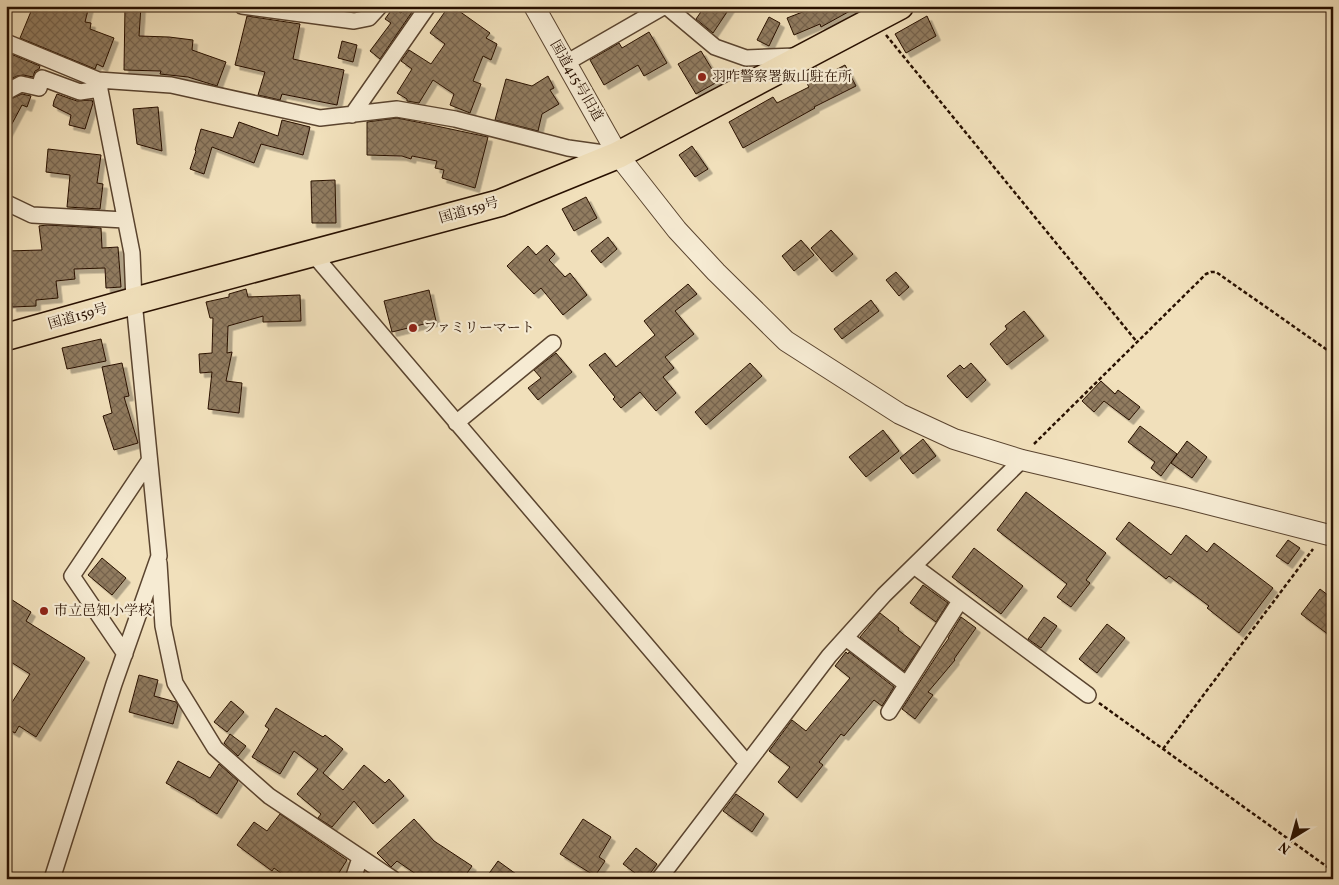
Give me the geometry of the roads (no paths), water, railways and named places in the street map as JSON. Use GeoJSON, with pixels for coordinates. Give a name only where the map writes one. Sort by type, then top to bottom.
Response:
{"type":"FeatureCollection","features":[{"type":"Feature","properties":{"kind":"highway","name":"国道159号"},"geometry":{"type":"LineString","coordinates":[[6,337],[500,203],[618,155],[900,6]]}},
{"type":"Feature","properties":{"kind":"street"},"geometry":{"type":"LineString","coordinates":[[242,6],[354,21],[369,18],[380,6]]}},
{"type":"Feature","properties":{"kind":"street"},"geometry":{"type":"LineString","coordinates":[[352,115],[428,6]]}},
{"type":"Feature","properties":{"kind":"street","name":"国道415号旧道"},"geometry":{"type":"LineString","coordinates":[[534,6],[618,155],[677,230],[716,272],[786,341],[900,414],[954,439],[1020,460],[1330,530]]}},
{"type":"Feature","properties":{"kind":"street"},"geometry":{"type":"LineString","coordinates":[[566,63],[666,6],[715,47],[746,58],[807,56]]}},
{"type":"Feature","properties":{"kind":"street"},"geometry":{"type":"LineString","coordinates":[[6,42],[99,84]]}},
{"type":"Feature","properties":{"kind":"street"},"geometry":{"type":"LineString","coordinates":[[6,92],[21,84],[39,88],[42,78],[80,92],[99,84],[171,84],[320,118],[397,109],[455,119],[568,148],[618,155]]}},
{"type":"Feature","properties":{"kind":"street"},"geometry":{"type":"LineString","coordinates":[[99,84],[132,253],[134,301],[159,556],[163,626],[175,684],[215,748],[269,796],[393,879]]}},
{"type":"Feature","properties":{"kind":"street"},"geometry":{"type":"LineString","coordinates":[[9,204],[32,215],[125,220]]}},
{"type":"Feature","properties":{"kind":"street"},"geometry":{"type":"LineString","coordinates":[[313,254],[747,763]]}},
{"type":"Feature","properties":{"kind":"street"},"geometry":{"type":"LineString","coordinates":[[456,422],[553,343]]}},
{"type":"Feature","properties":{"kind":"street"},"geometry":{"type":"LineString","coordinates":[[659,879],[829,656],[884,595],[1020,460]]}},
{"type":"Feature","properties":{"kind":"street"},"geometry":{"type":"LineString","coordinates":[[125,654],[72,576],[149,461]]}},
{"type":"Feature","properties":{"kind":"street"},"geometry":{"type":"LineString","coordinates":[[52,879],[159,556]]}},
{"type":"Feature","properties":{"kind":"street"},"geometry":{"type":"LineString","coordinates":[[914,566],[1088,695]]}},
{"type":"Feature","properties":{"kind":"street"},"geometry":{"type":"LineString","coordinates":[[889,712],[960,601]]}},
{"type":"Feature","properties":{"kind":"street"},"geometry":{"type":"LineString","coordinates":[[846,638],[906,684]]}},
{"type":"Feature","properties":{"kind":"street"},"geometry":{"type":"LineString","coordinates":[[353,879],[360,858]]}},
{"type":"Feature","properties":{"kind":"place","name":"羽咋警察署飯山駐在所"},"geometry":{"type":"Point","coordinates":[702,77]}},
{"type":"Feature","properties":{"kind":"place","name":"ファミリーマート"},"geometry":{"type":"Point","coordinates":[413,328]}},
{"type":"Feature","properties":{"kind":"place","name":"市立邑知小学校"},"geometry":{"type":"Point","coordinates":[44,611]}}]}
